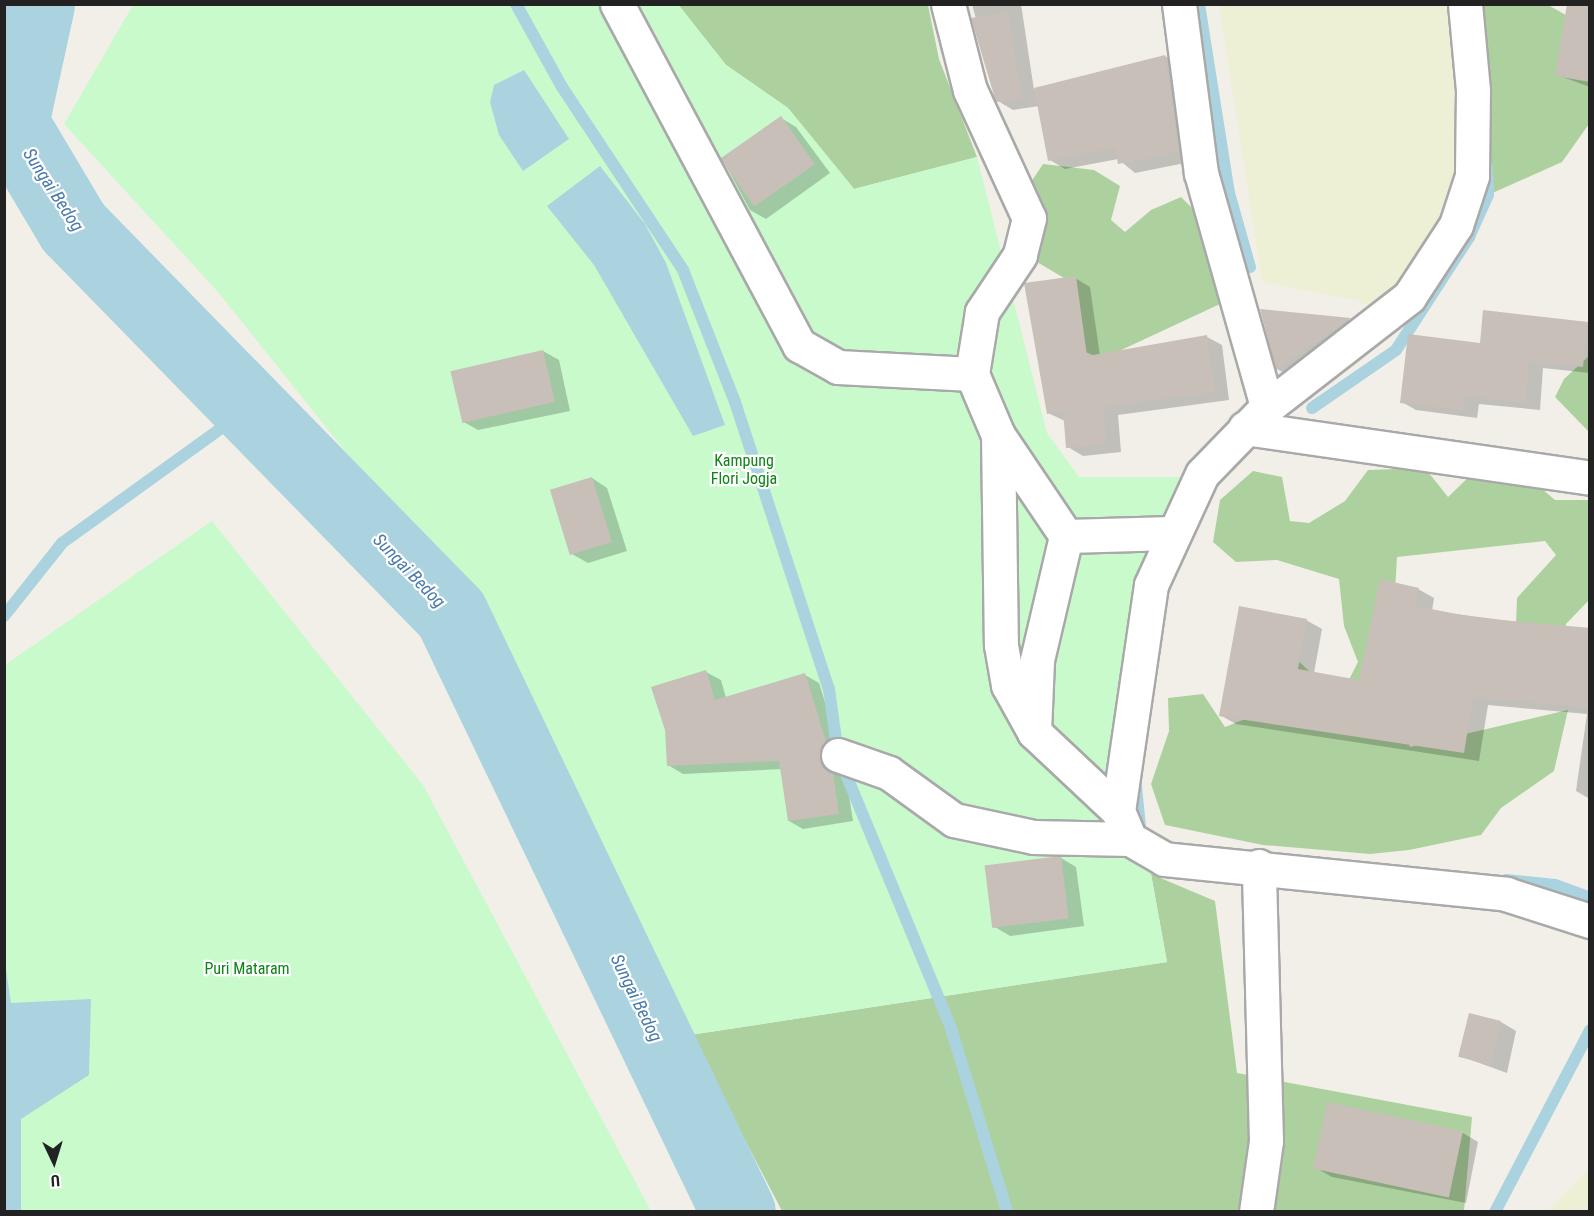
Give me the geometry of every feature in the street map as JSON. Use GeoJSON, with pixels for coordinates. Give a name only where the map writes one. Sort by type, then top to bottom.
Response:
{"type":"FeatureCollection","features":[{"type":"Feature","properties":{"kind":"street"},"geometry":{"type":"LineString","coordinates":[[617,4],[799,345],[838,367],[972,374]]}},
{"type":"Feature","properties":{"kind":"street"},"geometry":{"type":"LineString","coordinates":[[948,4],[970,90],[1029,218],[1020,255],[982,312],[972,374],[998,435],[1065,536],[1037,660],[1034,732]]}},
{"type":"Feature","properties":{"kind":"street"},"geometry":{"type":"LineString","coordinates":[[1179,4],[1201,173],[1256,418]]}},
{"type":"Feature","properties":{"kind":"street"},"geometry":{"type":"LineString","coordinates":[[1124,825],[1140,633],[1151,585],[1202,474],[1256,418],[1409,297],[1456,225],[1472,176],[1465,4]]}},
{"type":"Feature","properties":{"kind":"street"},"geometry":{"type":"LineString","coordinates":[[1256,418],[1590,478]]}},
{"type":"Feature","properties":{"kind":"street"},"geometry":{"type":"LineString","coordinates":[[998,435],[1001,645],[1008,685],[1034,732],[1124,825],[1164,859],[1259,866],[1506,894],[1590,921]]}},
{"type":"Feature","properties":{"kind":"street"},"geometry":{"type":"LineString","coordinates":[[1065,536],[1173,533]]}},
{"type":"Feature","properties":{"kind":"street"},"geometry":{"type":"LineString","coordinates":[[838,755],[890,773],[954,820],[1033,837],[1124,825]]}},
{"type":"Feature","properties":{"kind":"street"},"geometry":{"type":"LineString","coordinates":[[1256,1212],[1266,1141],[1259,866]]}},
{"type":"Feature","properties":{"kind":"green space","name":"Kampung Flori Jogja"},"geometry":{"type":"Polygon","coordinates":[[[678,4],[726,65],[788,108],[854,189],[977,157],[1047,433],[1079,477],[1189,477],[1117,721],[1104,821],[1117,849],[1151,874],[1167,962],[690,1035],[487,629],[218,292],[64,124],[133,5],[678,4]]]}},
{"type":"Feature","properties":{"kind":"green space"},"geometry":{"type":"Polygon","coordinates":[[[678,5],[928,5],[939,59],[977,157],[854,189],[788,108],[726,65],[678,5]]]}},
{"type":"Feature","properties":{"kind":"green space"},"geometry":{"type":"Polygon","coordinates":[[[1219,5],[1449,5],[1460,181],[1449,219],[1379,311],[1358,301],[1262,282],[1219,5]]]}},
{"type":"Feature","properties":{"kind":"green space"},"geometry":{"type":"Polygon","coordinates":[[[1478,5],[1548,5],[1573,19],[1590,84],[1589,124],[1562,162],[1488,195],[1478,5]]]}},
{"type":"Feature","properties":{"kind":"green space"},"geometry":{"type":"Polygon","coordinates":[[[1043,164],[1094,170],[1120,186],[1111,220],[1125,232],[1151,210],[1181,197],[1200,216],[1220,304],[1102,359],[1081,350],[1069,281],[1032,259],[1027,188],[1043,164]]]}},
{"type":"Feature","properties":{"kind":"green space"},"geometry":{"type":"Polygon","coordinates":[[[1589,356],[1589,432],[1555,397],[1564,379],[1589,356]]]}},
{"type":"Feature","properties":{"kind":"green space"},"geometry":{"type":"Polygon","coordinates":[[[1425,468],[1448,497],[1476,470],[1530,479],[1555,500],[1589,500],[1589,600],[1566,624],[1564,637],[1516,625],[1517,598],[1556,555],[1545,541],[1397,557],[1389,696],[1410,747],[1568,710],[1554,771],[1501,808],[1481,835],[1409,850],[1370,854],[1263,845],[1165,825],[1151,784],[1169,731],[1168,698],[1203,694],[1225,727],[1245,719],[1292,655],[1339,699],[1358,662],[1344,626],[1339,579],[1277,560],[1236,562],[1213,542],[1220,500],[1253,471],[1282,477],[1290,521],[1309,523],[1345,501],[1368,470],[1425,468]]]}},
{"type":"Feature","properties":{"kind":"green space","name":"Puri Mataram"},"geometry":{"type":"Polygon","coordinates":[[[212,521],[423,785],[651,1211],[5,1212],[5,665],[212,521]]]}},
{"type":"Feature","properties":{"kind":"green space"},"geometry":{"type":"Polygon","coordinates":[[[1151,874],[1215,901],[1237,1073],[1472,1117],[1464,1211],[782,1211],[690,1035],[1167,962],[1151,874]]]}},
{"type":"Feature","properties":{"kind":"green space"},"geometry":{"type":"Polygon","coordinates":[[[1589,1168],[1589,1211],[1548,1211],[1589,1168]]]}},
{"type":"Feature","properties":{"kind":"water"},"geometry":{"type":"Polygon","coordinates":[[[524,70],[569,139],[523,171],[499,135],[490,102],[494,85],[524,70]]]}},
{"type":"Feature","properties":{"kind":"water"},"geometry":{"type":"Polygon","coordinates":[[[600,166],[645,224],[666,263],[725,425],[693,436],[594,265],[547,206],[600,166]]]}},
{"type":"Feature","properties":{"kind":"water"},"geometry":{"type":"Polygon","coordinates":[[[4,956],[11,1003],[91,999],[89,1075],[21,1119],[21,1211],[5,1211],[4,956]]]}},
{"type":"Feature","properties":{"kind":"building"},"geometry":{"type":"Polygon","coordinates":[[[1567,4],[1590,4],[1590,82],[1555,76],[1567,4]]]}},
{"type":"Feature","properties":{"kind":"building"},"geometry":{"type":"Polygon","coordinates":[[[1008,12],[1022,98],[996,102],[971,18],[1008,12]]]}},
{"type":"Feature","properties":{"kind":"building"},"geometry":{"type":"Polygon","coordinates":[[[1165,55],[1179,152],[1118,164],[1115,148],[1048,161],[1034,88],[1165,55]]]}},
{"type":"Feature","properties":{"kind":"building"},"geometry":{"type":"Polygon","coordinates":[[[781,116],[815,164],[754,207],[720,158],[781,116]]]}},
{"type":"Feature","properties":{"kind":"building"},"geometry":{"type":"Polygon","coordinates":[[[1076,276],[1087,356],[1207,335],[1215,392],[1103,407],[1107,444],[1066,448],[1063,411],[1047,414],[1024,283],[1076,276]]]}},
{"type":"Feature","properties":{"kind":"building"},"geometry":{"type":"Polygon","coordinates":[[[1260,309],[1351,318],[1276,370],[1260,309]]]}},
{"type":"Feature","properties":{"kind":"building"},"geometry":{"type":"Polygon","coordinates":[[[1483,310],[1588,322],[1583,367],[1529,361],[1526,403],[1464,396],[1463,410],[1400,403],[1408,334],[1480,343],[1483,310]]]}},
{"type":"Feature","properties":{"kind":"building"},"geometry":{"type":"Polygon","coordinates":[[[543,350],[555,402],[462,423],[450,371],[543,350]]]}},
{"type":"Feature","properties":{"kind":"building"},"geometry":{"type":"Polygon","coordinates":[[[592,477],[612,542],[570,555],[550,490],[592,477]]]}},
{"type":"Feature","properties":{"kind":"building"},"geometry":{"type":"Polygon","coordinates":[[[1380,579],[1419,588],[1415,606],[1478,618],[1590,628],[1590,708],[1473,697],[1464,753],[1219,716],[1239,606],[1307,619],[1298,669],[1359,680],[1380,579]]]}},
{"type":"Feature","properties":{"kind":"building"},"geometry":{"type":"Polygon","coordinates":[[[706,670],[715,700],[805,673],[826,741],[820,759],[833,773],[839,814],[788,821],[779,761],[667,766],[665,730],[651,687],[706,670]]]}},
{"type":"Feature","properties":{"kind":"building"},"geometry":{"type":"Polygon","coordinates":[[[1061,856],[1069,919],[992,928],[985,865],[1061,856]]]}},
{"type":"Feature","properties":{"kind":"building"},"geometry":{"type":"Polygon","coordinates":[[[1469,1013],[1501,1021],[1490,1065],[1458,1057],[1469,1013]]]}},
{"type":"Feature","properties":{"kind":"building"},"geometry":{"type":"Polygon","coordinates":[[[1327,1102],[1463,1131],[1449,1197],[1313,1169],[1327,1102]]]}},
{"type":"Feature","properties":{"kind":"waterway","name":"Sungai Bedog"},"geometry":{"type":"LineString","coordinates":[[37,4],[11,123],[73,227],[451,614],[738,1212]]}},
{"type":"Feature","properties":{"kind":"waterway"},"geometry":{"type":"LineString","coordinates":[[516,4],[562,87],[683,270],[735,402],[829,689],[838,755],[950,1025],[1007,1212]]}},
{"type":"Feature","properties":{"kind":"waterway"},"geometry":{"type":"LineString","coordinates":[[1199,4],[1229,193],[1250,267]]}},
{"type":"Feature","properties":{"kind":"waterway"},"geometry":{"type":"LineString","coordinates":[[1312,408],[1396,350],[1469,237],[1488,195],[1487,167]]}},
{"type":"Feature","properties":{"kind":"waterway"},"geometry":{"type":"LineString","coordinates":[[4,616],[62,543],[249,408]]}},
{"type":"Feature","properties":{"kind":"waterway"},"geometry":{"type":"LineString","coordinates":[[1136,786],[1140,827]]}},
{"type":"Feature","properties":{"kind":"waterway"},"geometry":{"type":"LineString","coordinates":[[1506,880],[1555,885],[1590,898]]}},
{"type":"Feature","properties":{"kind":"waterway"},"geometry":{"type":"LineString","coordinates":[[1495,1212],[1590,1030]]}}]}
